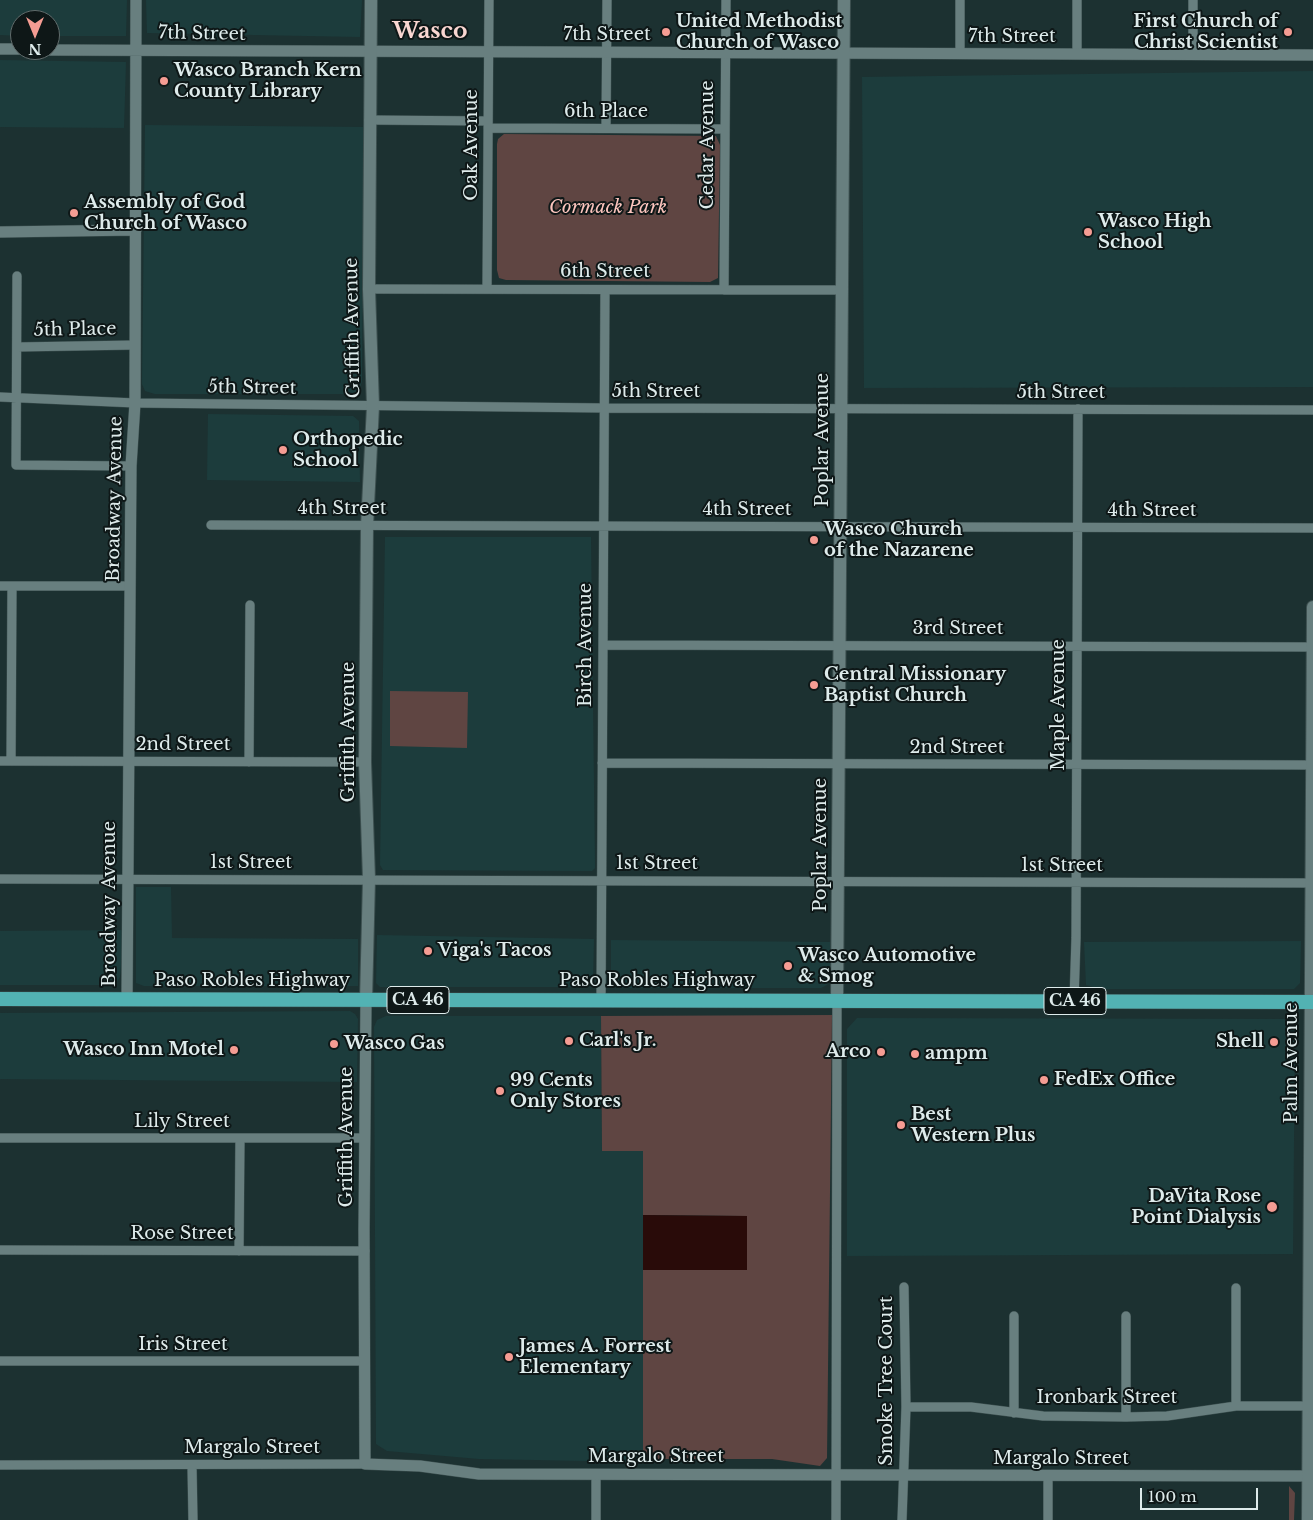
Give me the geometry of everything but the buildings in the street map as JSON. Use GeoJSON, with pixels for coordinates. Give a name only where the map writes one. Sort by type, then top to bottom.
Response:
{"type":"FeatureCollection","features":[{"type":"Feature","properties":{"kind":"highway","name":"Paso Robles Highway"},"geometry":{"type":"LineString","coordinates":[[0,999],[1312,1002]]}},
{"type":"Feature","properties":{"kind":"main road","name":"Griffith Avenue"},"geometry":{"type":"LineString","coordinates":[[366,1000],[369,879],[365,762],[367,526],[372,406],[368,289],[371,0]]}},
{"type":"Feature","properties":{"kind":"main road","name":"Poplar Avenue"},"geometry":{"type":"LineString","coordinates":[[837,1000],[844,0]]}},
{"type":"Feature","properties":{"kind":"main road","name":"Palm Avenue"},"geometry":{"type":"LineString","coordinates":[[1308,1520],[1311,1476],[1308,1406],[1311,1295],[1313,607]]}},
{"type":"Feature","properties":{"kind":"street","name":"Broadway Avenue"},"geometry":{"type":"LineString","coordinates":[[127,999],[131,466],[135,403],[136,0]]}},
{"type":"Feature","properties":{"kind":"street","name":"Oak Avenue"},"geometry":{"type":"LineString","coordinates":[[487,289],[489,0]]}},
{"type":"Feature","properties":{"kind":"street"},"geometry":{"type":"LineString","coordinates":[[606,128],[607,0]]}},
{"type":"Feature","properties":{"kind":"street","name":"Cedar Avenue"},"geometry":{"type":"LineString","coordinates":[[724,290],[726,0]]}},
{"type":"Feature","properties":{"kind":"street"},"geometry":{"type":"LineString","coordinates":[[960,0],[960,54]]}},
{"type":"Feature","properties":{"kind":"street"},"geometry":{"type":"LineString","coordinates":[[1076,54],[1077,0]]}},
{"type":"Feature","properties":{"kind":"street"},"geometry":{"type":"LineString","coordinates":[[1193,55],[1194,0]]}},
{"type":"Feature","properties":{"kind":"street","name":"7th Street"},"geometry":{"type":"LineString","coordinates":[[60,50],[1313,55]]}},
{"type":"Feature","properties":{"kind":"street","name":"6th Place"},"geometry":{"type":"LineString","coordinates":[[369,120],[606,128],[725,129]]}},
{"type":"Feature","properties":{"kind":"street"},"geometry":{"type":"LineString","coordinates":[[0,232],[136,230]]}},
{"type":"Feature","properties":{"kind":"street"},"geometry":{"type":"LineString","coordinates":[[17,276],[16,465],[131,466]]}},
{"type":"Feature","properties":{"kind":"street","name":"6th Street"},"geometry":{"type":"LineString","coordinates":[[368,289],[842,290]]}},
{"type":"Feature","properties":{"kind":"street","name":"Birch Avenue"},"geometry":{"type":"LineString","coordinates":[[602,1000],[605,290]]}},
{"type":"Feature","properties":{"kind":"street","name":"5th Place"},"geometry":{"type":"LineString","coordinates":[[17,347],[135,345]]}},
{"type":"Feature","properties":{"kind":"street","name":"5th Street"},"geometry":{"type":"LineString","coordinates":[[0,397],[135,403],[372,406],[1313,410]]}},
{"type":"Feature","properties":{"kind":"street","name":"Maple Avenue"},"geometry":{"type":"LineString","coordinates":[[1074,1001],[1076,938],[1074,883],[1078,409]]}},
{"type":"Feature","properties":{"kind":"street","name":"4th Street"},"geometry":{"type":"LineString","coordinates":[[211,525],[1313,528]]}},
{"type":"Feature","properties":{"kind":"street"},"geometry":{"type":"LineString","coordinates":[[0,586],[130,586]]}},
{"type":"Feature","properties":{"kind":"street"},"geometry":{"type":"LineString","coordinates":[[10,761],[12,586]]}},
{"type":"Feature","properties":{"kind":"street"},"geometry":{"type":"LineString","coordinates":[[249,762],[250,606]]}},
{"type":"Feature","properties":{"kind":"street","name":"3rd Street"},"geometry":{"type":"LineString","coordinates":[[603,645],[1313,647]]}},
{"type":"Feature","properties":{"kind":"street","name":"2nd Street"},"geometry":{"type":"LineString","coordinates":[[0,761],[365,762]]}},
{"type":"Feature","properties":{"kind":"street","name":"2nd Street"},"geometry":{"type":"LineString","coordinates":[[602,763],[1312,765]]}},
{"type":"Feature","properties":{"kind":"street","name":"1st Street"},"geometry":{"type":"LineString","coordinates":[[0,878],[1312,883]]}},
{"type":"Feature","properties":{"kind":"street","name":"Griffith Avenue"},"geometry":{"type":"LineString","coordinates":[[365,1464],[366,1000]]}},
{"type":"Feature","properties":{"kind":"street"},"geometry":{"type":"LineString","coordinates":[[836,1520],[837,1000]]}},
{"type":"Feature","properties":{"kind":"street","name":"Lily Street"},"geometry":{"type":"LineString","coordinates":[[0,1138],[365,1138]]}},
{"type":"Feature","properties":{"kind":"street"},"geometry":{"type":"LineString","coordinates":[[239,1251],[240,1138]]}},
{"type":"Feature","properties":{"kind":"street","name":"Rose Street"},"geometry":{"type":"LineString","coordinates":[[0,1250],[365,1251]]}},
{"type":"Feature","properties":{"kind":"street","name":"Smoke Tree Court"},"geometry":{"type":"LineString","coordinates":[[902,1520],[902,1476],[906,1407],[904,1286]]}},
{"type":"Feature","properties":{"kind":"street"},"geometry":{"type":"LineString","coordinates":[[1236,1288],[1236,1406]]}},
{"type":"Feature","properties":{"kind":"street"},"geometry":{"type":"LineString","coordinates":[[1014,1316],[1014,1413]]}},
{"type":"Feature","properties":{"kind":"street"},"geometry":{"type":"LineString","coordinates":[[1126,1316],[1126,1417]]}},
{"type":"Feature","properties":{"kind":"street","name":"Iris Street"},"geometry":{"type":"LineString","coordinates":[[0,1361],[365,1361]]}},
{"type":"Feature","properties":{"kind":"street","name":"Ironbark Street"},"geometry":{"type":"LineString","coordinates":[[906,1407],[971,1408],[1074,1417],[1126,1417],[1167,1416],[1236,1406],[1308,1406]]}},
{"type":"Feature","properties":{"kind":"street","name":"Margalo Street"},"geometry":{"type":"LineString","coordinates":[[0,1465],[192,1466],[365,1464],[420,1466],[479,1474],[1311,1476]]}},
{"type":"Feature","properties":{"kind":"street"},"geometry":{"type":"LineString","coordinates":[[192,1466],[193,1520]]}},
{"type":"Feature","properties":{"kind":"street"},"geometry":{"type":"LineString","coordinates":[[596,1474],[596,1520]]}},
{"type":"Feature","properties":{"kind":"street"},"geometry":{"type":"LineString","coordinates":[[1048,1476],[1048,1520]]}},
{"type":"Feature","properties":{"kind":"shaded area"},"geometry":{"type":"Polygon","coordinates":[[[0,0],[127,0],[126,36],[60,36],[60,10],[10,10],[10,36],[0,35],[0,0]]]}},
{"type":"Feature","properties":{"kind":"shaded area"},"geometry":{"type":"Polygon","coordinates":[[[146,0],[362,0],[360,37],[147,33],[146,0]]]}},
{"type":"Feature","properties":{"kind":"shaded area"},"geometry":{"type":"Polygon","coordinates":[[[0,60],[126,62],[124,128],[0,127],[0,60]]]}},
{"type":"Feature","properties":{"kind":"shaded area","name":"Wasco High School"},"geometry":{"type":"Polygon","coordinates":[[[1313,71],[1313,387],[864,388],[862,77],[1313,71]]]}},
{"type":"Feature","properties":{"kind":"shaded area"},"geometry":{"type":"Polygon","coordinates":[[[145,125],[364,127],[362,382],[357,394],[155,394],[145,391],[142,384],[145,125]]]}},
{"type":"Feature","properties":{"kind":"shaded area","name":"Orthopedic School"},"geometry":{"type":"Polygon","coordinates":[[[208,414],[353,416],[359,421],[360,482],[207,480],[208,414]]]}},
{"type":"Feature","properties":{"kind":"shaded area"},"geometry":{"type":"Polygon","coordinates":[[[385,537],[591,537],[595,868],[592,871],[383,870],[380,865],[385,537]]]}},
{"type":"Feature","properties":{"kind":"shaded area"},"geometry":{"type":"Polygon","coordinates":[[[136,887],[171,887],[172,938],[358,939],[358,986],[144,986],[136,983],[136,887]]]}},
{"type":"Feature","properties":{"kind":"shaded area"},"geometry":{"type":"Polygon","coordinates":[[[124,930],[120,977],[115,985],[0,985],[0,931],[124,930]]]}},
{"type":"Feature","properties":{"kind":"shaded area"},"geometry":{"type":"Polygon","coordinates":[[[377,935],[594,939],[593,982],[589,987],[380,987],[376,983],[377,935]]]}},
{"type":"Feature","properties":{"kind":"shaded area"},"geometry":{"type":"Polygon","coordinates":[[[611,940],[830,942],[830,979],[827,985],[821,988],[620,988],[612,983],[611,978],[611,940]]]}},
{"type":"Feature","properties":{"kind":"shaded area"},"geometry":{"type":"Polygon","coordinates":[[[1301,941],[1300,983],[1294,989],[1100,989],[1086,985],[1084,942],[1301,941]]]}},
{"type":"Feature","properties":{"kind":"shaded area"},"geometry":{"type":"Polygon","coordinates":[[[350,1011],[358,1019],[357,1082],[0,1079],[0,1013],[350,1011]]]}},
{"type":"Feature","properties":{"kind":"shaded area","name":"James A. Forrest Elementary"},"geometry":{"type":"Polygon","coordinates":[[[386,1016],[601,1016],[602,1151],[643,1151],[643,1462],[479,1459],[387,1451],[376,1444],[374,1027],[377,1020],[386,1016]]]}},
{"type":"Feature","properties":{"kind":"shaded area"},"geometry":{"type":"Polygon","coordinates":[[[857,1018],[1284,1019],[1291,1023],[1295,1029],[1293,1254],[847,1256],[847,1029],[857,1018]]]}},
{"type":"Feature","properties":{"kind":"shaded area"},"geometry":{"type":"Polygon","coordinates":[[[643,1215],[747,1216],[747,1270],[643,1270],[643,1215]]]}},
{"type":"Feature","properties":{"kind":"green space","name":"Cormack Park"},"geometry":{"type":"Polygon","coordinates":[[[504,134],[716,136],[720,145],[718,278],[710,282],[506,280],[499,278],[497,270],[497,144],[498,139],[504,134]]]}},
{"type":"Feature","properties":{"kind":"green space"},"geometry":{"type":"Polygon","coordinates":[[[390,691],[468,692],[467,748],[390,746],[390,691]]]}},
{"type":"Feature","properties":{"kind":"green space"},"geometry":{"type":"Polygon","coordinates":[[[832,1015],[827,1458],[820,1466],[772,1459],[643,1459],[643,1270],[747,1270],[747,1216],[643,1215],[643,1151],[602,1151],[601,1016],[832,1015]]]}},
{"type":"Feature","properties":{"kind":"green space"},"geometry":{"type":"Polygon","coordinates":[[[1289,1486],[1295,1493],[1294,1520],[1289,1520],[1289,1486]]]}},
{"type":"Feature","properties":{"kind":"place","name":"United Methodist Church of Wasco"},"geometry":{"type":"Point","coordinates":[666,32]}},
{"type":"Feature","properties":{"kind":"place","name":"First Church of Christ Scientist"},"geometry":{"type":"Point","coordinates":[1288,32]}},
{"type":"Feature","properties":{"kind":"place","name":"Wasco Branch Kern County Library"},"geometry":{"type":"Point","coordinates":[164,81]}},
{"type":"Feature","properties":{"kind":"place","name":"Assembly of God Church of Wasco"},"geometry":{"type":"Point","coordinates":[74,213]}},
{"type":"Feature","properties":{"kind":"place","name":"Wasco High School"},"geometry":{"type":"Point","coordinates":[1088,232]}},
{"type":"Feature","properties":{"kind":"place","name":"Orthopedic School"},"geometry":{"type":"Point","coordinates":[283,450]}},
{"type":"Feature","properties":{"kind":"place","name":"Wasco Church of the Nazarene"},"geometry":{"type":"Point","coordinates":[814,540]}},
{"type":"Feature","properties":{"kind":"place","name":"Central Missionary Baptist Church"},"geometry":{"type":"Point","coordinates":[814,685]}},
{"type":"Feature","properties":{"kind":"place","name":"Viga's Tacos"},"geometry":{"type":"Point","coordinates":[428,951]}},
{"type":"Feature","properties":{"kind":"place","name":"Wasco Automotive & Smog"},"geometry":{"type":"Point","coordinates":[788,966]}},
{"type":"Feature","properties":{"kind":"place","name":"Carl's Jr."},"geometry":{"type":"Point","coordinates":[569,1041]}},
{"type":"Feature","properties":{"kind":"place","name":"Shell"},"geometry":{"type":"Point","coordinates":[1274,1042]}},
{"type":"Feature","properties":{"kind":"place","name":"Wasco Gas"},"geometry":{"type":"Point","coordinates":[334,1044]}},
{"type":"Feature","properties":{"kind":"place","name":"Wasco Inn Motel"},"geometry":{"type":"Point","coordinates":[234,1050]}},
{"type":"Feature","properties":{"kind":"place","name":"Arco"},"geometry":{"type":"Point","coordinates":[881,1052]}},
{"type":"Feature","properties":{"kind":"place","name":"ampm"},"geometry":{"type":"Point","coordinates":[915,1054]}},
{"type":"Feature","properties":{"kind":"place","name":"FedEx Office"},"geometry":{"type":"Point","coordinates":[1044,1080]}},
{"type":"Feature","properties":{"kind":"place","name":"99 Cents Only Stores"},"geometry":{"type":"Point","coordinates":[500,1091]}},
{"type":"Feature","properties":{"kind":"place","name":"Best Western Plus"},"geometry":{"type":"Point","coordinates":[901,1125]}},
{"type":"Feature","properties":{"kind":"place","name":"DaVita Rose Point Dialysis"},"geometry":{"type":"Point","coordinates":[1272,1207]}},
{"type":"Feature","properties":{"kind":"place","name":"James A. Forrest Elementary"},"geometry":{"type":"Point","coordinates":[509,1357]}},
{"type":"Feature","properties":{"kind":"district","name":"Wasco"},"geometry":{"type":"Point","coordinates":[430,32]}}]}
